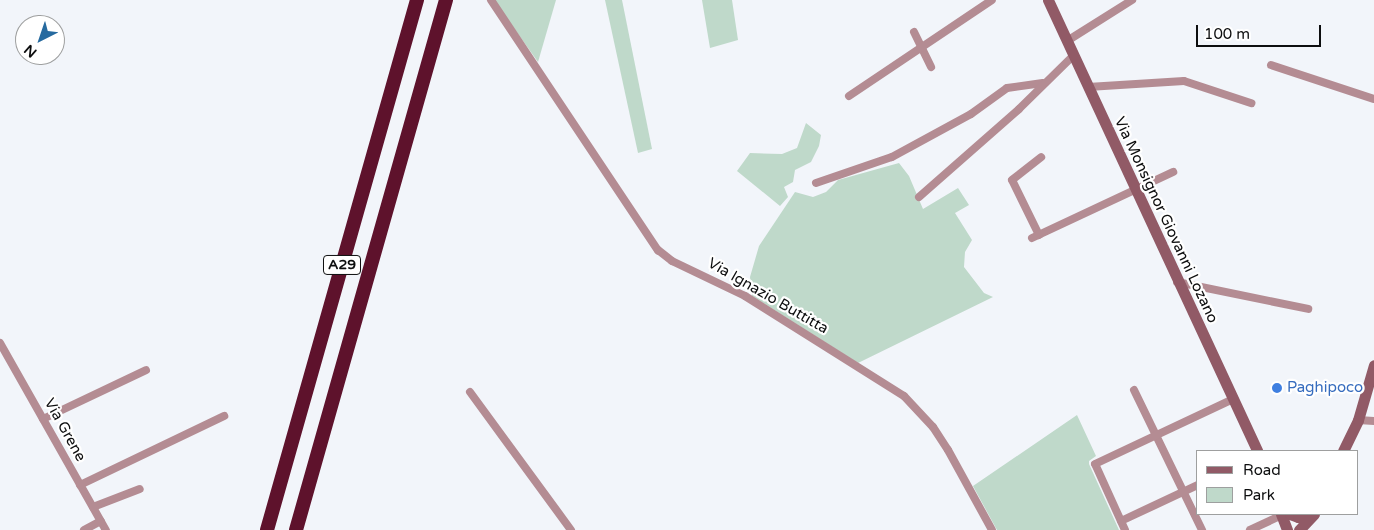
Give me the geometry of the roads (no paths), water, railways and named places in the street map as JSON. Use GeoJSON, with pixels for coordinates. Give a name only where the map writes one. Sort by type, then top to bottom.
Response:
{"type":"FeatureCollection","features":[{"type":"Feature","properties":{"kind":"highway","name":"A29"},"geometry":{"type":"LineString","coordinates":[[268,530],[417,0]]}},
{"type":"Feature","properties":{"kind":"highway","name":"A29"},"geometry":{"type":"LineString","coordinates":[[296,530],[446,0]]}},
{"type":"Feature","properties":{"kind":"main road","name":"Via Monsignor Giovanni Lozano"},"geometry":{"type":"LineString","coordinates":[[1048,0],[1177,282],[1257,450]]}},
{"type":"Feature","properties":{"kind":"main road"},"geometry":{"type":"LineString","coordinates":[[1343,450],[1358,420],[1374,364]]}},
{"type":"Feature","properties":{"kind":"main road"},"geometry":{"type":"LineString","coordinates":[[1286,515],[1287,530]]}},
{"type":"Feature","properties":{"kind":"main road"},"geometry":{"type":"LineString","coordinates":[[1287,515],[1299,530],[1313,515]]}},
{"type":"Feature","properties":{"kind":"main road"},"geometry":{"type":"LineString","coordinates":[[1290,515],[1298,517],[1304,515]]}},
{"type":"Feature","properties":{"kind":"main road"},"geometry":{"type":"LineString","coordinates":[[1311,530],[1318,515]]}},
{"type":"Feature","properties":{"kind":"street","name":"Via Ignazio Buttitta"},"geometry":{"type":"LineString","coordinates":[[491,0],[658,250],[672,261],[745,296],[904,396],[933,427],[948,450],[992,530]]}},
{"type":"Feature","properties":{"kind":"street"},"geometry":{"type":"LineString","coordinates":[[849,96],[992,0]]}},
{"type":"Feature","properties":{"kind":"street"},"geometry":{"type":"LineString","coordinates":[[1066,41],[1132,0]]}},
{"type":"Feature","properties":{"kind":"street"},"geometry":{"type":"LineString","coordinates":[[914,32],[931,67]]}},
{"type":"Feature","properties":{"kind":"street"},"geometry":{"type":"LineString","coordinates":[[919,197],[1019,109],[1073,56]]}},
{"type":"Feature","properties":{"kind":"street"},"geometry":{"type":"LineString","coordinates":[[1271,65],[1374,100]]}},
{"type":"Feature","properties":{"kind":"street"},"geometry":{"type":"LineString","coordinates":[[1088,87],[1184,81],[1251,103]]}},
{"type":"Feature","properties":{"kind":"street"},"geometry":{"type":"LineString","coordinates":[[816,183],[892,157],[971,114],[1007,88],[1044,83]]}},
{"type":"Feature","properties":{"kind":"street"},"geometry":{"type":"LineString","coordinates":[[1041,157],[1012,180],[1036,237],[1173,172]]}},
{"type":"Feature","properties":{"kind":"street"},"geometry":{"type":"LineString","coordinates":[[1177,282],[1308,308]]}},
{"type":"Feature","properties":{"kind":"street","name":"Via Grene"},"geometry":{"type":"LineString","coordinates":[[0,343],[106,530]]}},
{"type":"Feature","properties":{"kind":"street"},"geometry":{"type":"LineString","coordinates":[[43,419],[146,370]]}},
{"type":"Feature","properties":{"kind":"street"},"geometry":{"type":"LineString","coordinates":[[1134,390],[1202,530]]}},
{"type":"Feature","properties":{"kind":"street"},"geometry":{"type":"LineString","coordinates":[[470,392],[571,530]]}},
{"type":"Feature","properties":{"kind":"street"},"geometry":{"type":"LineString","coordinates":[[1125,530],[1095,464],[1233,399]]}},
{"type":"Feature","properties":{"kind":"street"},"geometry":{"type":"LineString","coordinates":[[80,485],[224,416]]}},
{"type":"Feature","properties":{"kind":"street"},"geometry":{"type":"LineString","coordinates":[[1358,420],[1374,421]]}},
{"type":"Feature","properties":{"kind":"street"},"geometry":{"type":"LineString","coordinates":[[1121,521],[1196,486]]}},
{"type":"Feature","properties":{"kind":"street"},"geometry":{"type":"LineString","coordinates":[[93,507],[140,489]]}},
{"type":"Feature","properties":{"kind":"street"},"geometry":{"type":"LineString","coordinates":[[1250,530],[1284,515]]}},
{"type":"Feature","properties":{"kind":"street"},"geometry":{"type":"LineString","coordinates":[[84,530],[101,521]]}},
{"type":"Feature","properties":{"kind":"place","name":"Paghipoco"},"geometry":{"type":"Point","coordinates":[1277,388]}}]}
